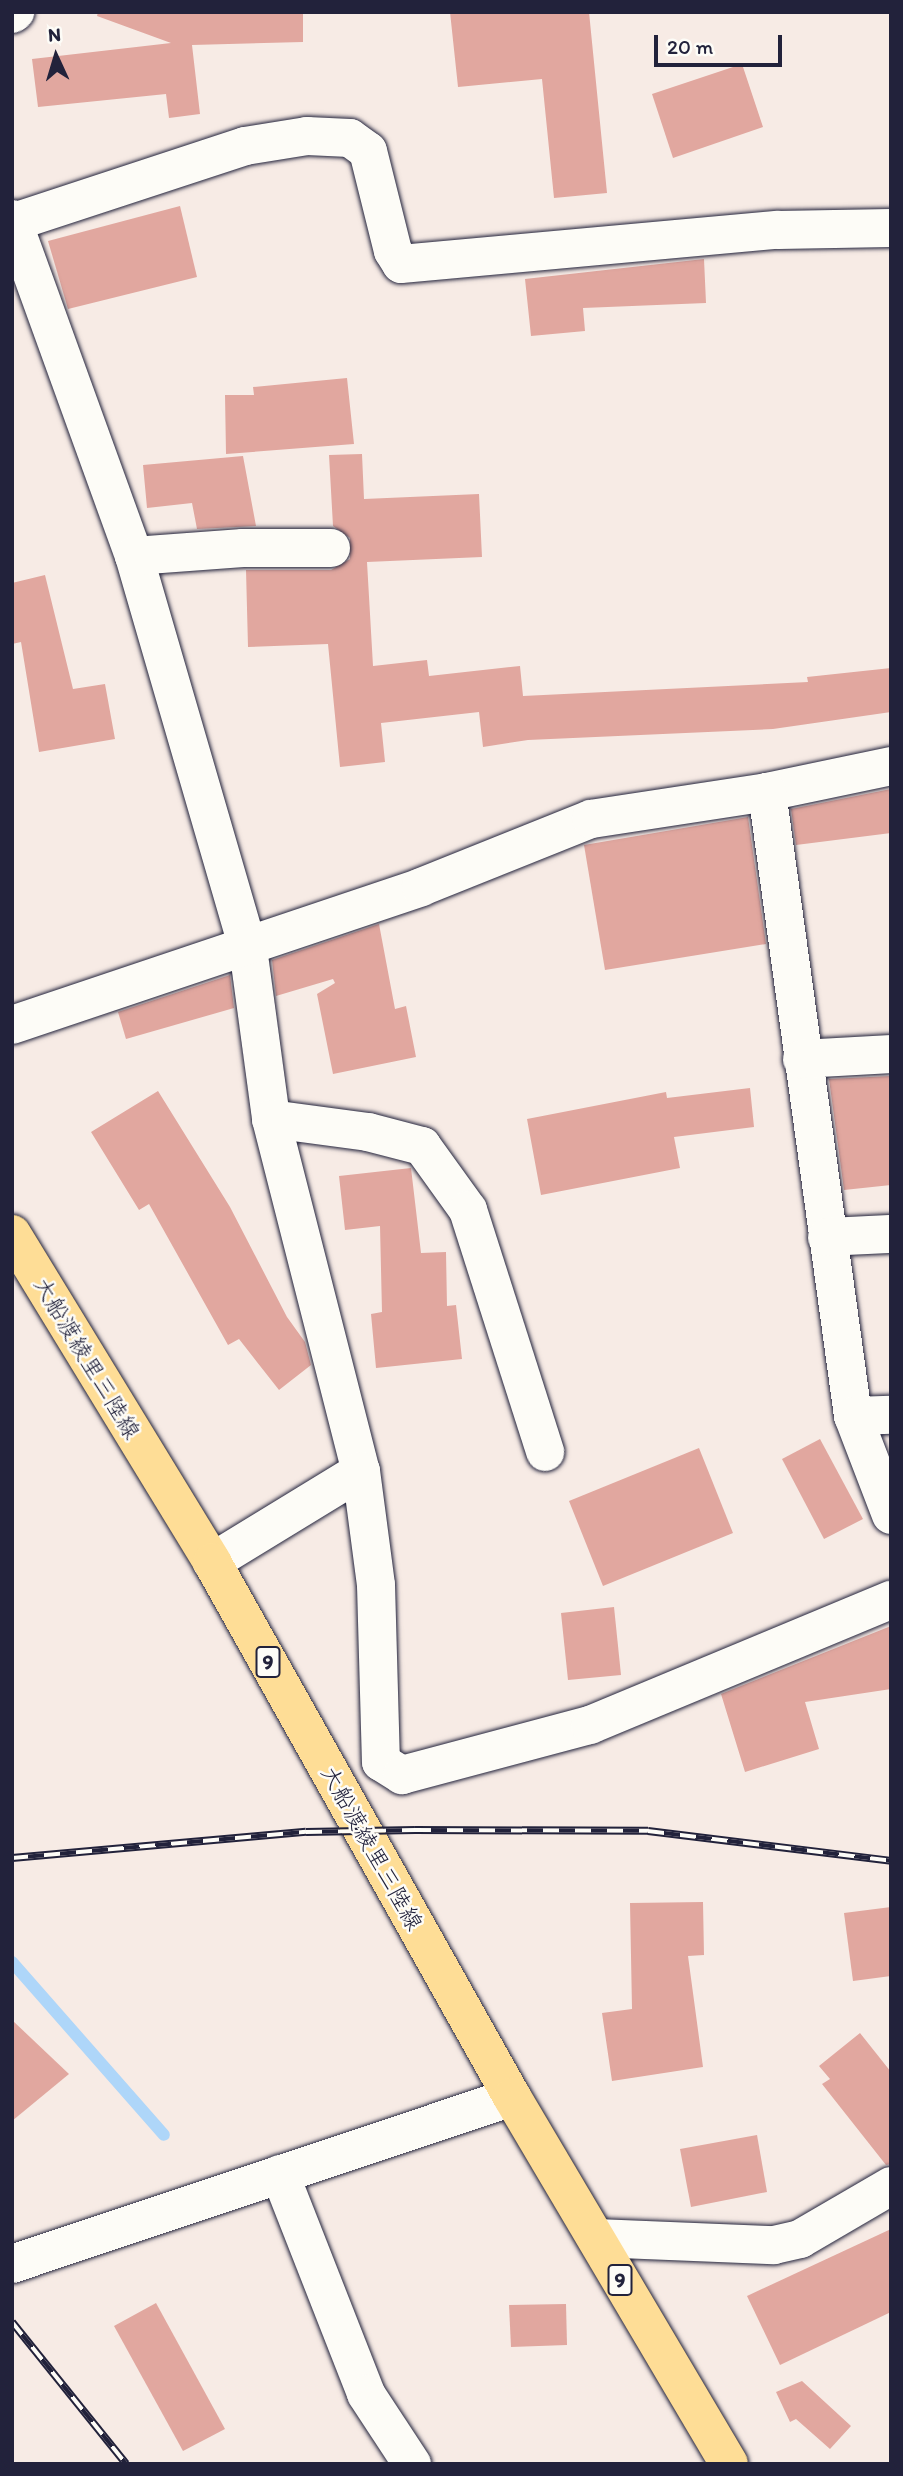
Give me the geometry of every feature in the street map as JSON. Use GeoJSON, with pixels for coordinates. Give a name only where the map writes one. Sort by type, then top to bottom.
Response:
{"type":"FeatureCollection","features":[{"type":"Feature","properties":{"kind":"main road","name":"大船渡綾里三陸線"},"geometry":{"type":"LineString","coordinates":[[12,1234],[212,1562],[512,2097],[729,2464]]}},
{"type":"Feature","properties":{"kind":"street"},"geometry":{"type":"LineString","coordinates":[[891,228],[778,230],[401,264],[393,251],[368,151],[350,138],[307,136],[245,146],[13,220],[134,556],[248,948],[271,1119],[361,1471],[376,1585],[381,1762],[402,1774],[590,1725],[891,1600]]}},
{"type":"Feature","properties":{"kind":"street"},"geometry":{"type":"LineString","coordinates":[[134,556],[243,548],[331,548]]}},
{"type":"Feature","properties":{"kind":"street"},"geometry":{"type":"LineString","coordinates":[[12,1025],[248,948],[421,887],[591,819],[767,792],[891,766]]}},
{"type":"Feature","properties":{"kind":"street"},"geometry":{"type":"LineString","coordinates":[[767,792],[853,1416],[891,1516]]}},
{"type":"Feature","properties":{"kind":"street"},"geometry":{"type":"LineString","coordinates":[[802,1059],[891,1054]]}},
{"type":"Feature","properties":{"kind":"street"},"geometry":{"type":"LineString","coordinates":[[271,1119],[368,1132],[422,1146],[468,1210],[545,1452]]}},
{"type":"Feature","properties":{"kind":"street"},"geometry":{"type":"LineString","coordinates":[[827,1237],[891,1234]]}},
{"type":"Feature","properties":{"kind":"street"},"geometry":{"type":"LineString","coordinates":[[853,1416],[891,1415]]}},
{"type":"Feature","properties":{"kind":"street"},"geometry":{"type":"LineString","coordinates":[[212,1562],[361,1471]]}},
{"type":"Feature","properties":{"kind":"street"},"geometry":{"type":"LineString","coordinates":[[12,2264],[512,2097]]}},
{"type":"Feature","properties":{"kind":"street"},"geometry":{"type":"LineString","coordinates":[[280,2174],[366,2394],[412,2464]]}},
{"type":"Feature","properties":{"kind":"street"},"geometry":{"type":"LineString","coordinates":[[596,2238],[774,2245],[800,2239],[891,2186]]}},
{"type":"Feature","properties":{"kind":"building"},"geometry":{"type":"Polygon","coordinates":[[[98,12],[303,12],[303,42],[192,45],[200,114],[169,118],[166,94],[38,107],[32,59],[171,43],[97,16],[98,12]]]}},
{"type":"Feature","properties":{"kind":"building"},"geometry":{"type":"Polygon","coordinates":[[[450,12],[589,12],[607,193],[554,198],[542,79],[458,87],[450,12]]]}},
{"type":"Feature","properties":{"kind":"building"},"geometry":{"type":"Polygon","coordinates":[[[742,64],[763,127],[673,158],[652,94],[742,64]]]}},
{"type":"Feature","properties":{"kind":"building"},"geometry":{"type":"Polygon","coordinates":[[[180,206],[197,277],[68,309],[48,241],[180,206]]]}},
{"type":"Feature","properties":{"kind":"building"},"geometry":{"type":"Polygon","coordinates":[[[704,259],[706,303],[583,308],[585,331],[531,336],[525,279],[704,259]]]}},
{"type":"Feature","properties":{"kind":"building"},"geometry":{"type":"Polygon","coordinates":[[[347,378],[354,444],[226,454],[225,395],[254,395],[253,387],[347,378]]]}},
{"type":"Feature","properties":{"kind":"building"},"geometry":{"type":"Polygon","coordinates":[[[362,454],[364,499],[479,494],[482,557],[367,562],[373,666],[427,660],[429,676],[520,666],[523,696],[808,682],[807,677],[891,668],[891,712],[773,729],[528,740],[483,747],[479,712],[381,723],[385,762],[340,767],[328,644],[248,647],[246,570],[331,570],[350,559],[350,538],[333,526],[329,455],[362,454]]]}},
{"type":"Feature","properties":{"kind":"building"},"geometry":{"type":"Polygon","coordinates":[[[243,456],[256,526],[197,529],[192,503],[147,508],[143,465],[243,456]]]}},
{"type":"Feature","properties":{"kind":"building"},"geometry":{"type":"Polygon","coordinates":[[[45,575],[73,689],[105,684],[115,739],[39,752],[21,642],[12,644],[12,583],[45,575]]]}},
{"type":"Feature","properties":{"kind":"building"},"geometry":{"type":"Polygon","coordinates":[[[891,789],[891,833],[796,845],[791,809],[891,789]]]}},
{"type":"Feature","properties":{"kind":"building"},"geometry":{"type":"Polygon","coordinates":[[[748,817],[766,944],[605,970],[584,845],[748,817]]]}},
{"type":"Feature","properties":{"kind":"building"},"geometry":{"type":"Polygon","coordinates":[[[379,924],[395,1009],[406,1006],[416,1057],[333,1074],[317,994],[335,983],[333,979],[276,996],[272,960],[379,924]]]}},
{"type":"Feature","properties":{"kind":"building"},"geometry":{"type":"Polygon","coordinates":[[[230,975],[234,1008],[126,1039],[118,1012],[230,975]]]}},
{"type":"Feature","properties":{"kind":"building"},"geometry":{"type":"Polygon","coordinates":[[[891,1076],[891,1185],[844,1190],[829,1079],[891,1076]]]}},
{"type":"Feature","properties":{"kind":"building"},"geometry":{"type":"Polygon","coordinates":[[[750,1088],[754,1127],[674,1137],[680,1168],[541,1195],[527,1119],[666,1092],[667,1098],[750,1088]]]}},
{"type":"Feature","properties":{"kind":"building"},"geometry":{"type":"Polygon","coordinates":[[[158,1091],[230,1207],[287,1317],[305,1342],[311,1365],[279,1390],[239,1339],[228,1345],[149,1204],[139,1210],[91,1132],[158,1091]]]}},
{"type":"Feature","properties":{"kind":"building"},"geometry":{"type":"Polygon","coordinates":[[[411,1168],[421,1253],[446,1252],[447,1306],[456,1305],[462,1359],[376,1368],[371,1314],[382,1312],[380,1226],[345,1230],[339,1176],[411,1168]]]}},
{"type":"Feature","properties":{"kind":"building"},"geometry":{"type":"Polygon","coordinates":[[[820,1439],[863,1519],[824,1539],[782,1459],[820,1439]]]}},
{"type":"Feature","properties":{"kind":"building"},"geometry":{"type":"Polygon","coordinates":[[[699,1448],[733,1533],[603,1586],[569,1501],[699,1448]]]}},
{"type":"Feature","properties":{"kind":"building"},"geometry":{"type":"Polygon","coordinates":[[[614,1607],[621,1675],[568,1680],[561,1613],[614,1607]]]}},
{"type":"Feature","properties":{"kind":"building"},"geometry":{"type":"Polygon","coordinates":[[[891,1626],[891,1689],[805,1702],[819,1749],[745,1772],[721,1694],[891,1626]]]}},
{"type":"Feature","properties":{"kind":"building"},"geometry":{"type":"Polygon","coordinates":[[[703,1902],[704,1955],[688,1956],[703,2067],[612,2081],[602,2013],[632,2009],[630,1903],[703,1902]]]}},
{"type":"Feature","properties":{"kind":"building"},"geometry":{"type":"Polygon","coordinates":[[[891,1907],[891,1976],[853,1981],[844,1913],[891,1907]]]}},
{"type":"Feature","properties":{"kind":"building"},"geometry":{"type":"Polygon","coordinates":[[[12,2020],[69,2074],[12,2121],[12,2020]]]}},
{"type":"Feature","properties":{"kind":"building"},"geometry":{"type":"Polygon","coordinates":[[[860,2033],[891,2072],[891,2164],[886,2165],[822,2084],[830,2079],[819,2066],[860,2033]]]}},
{"type":"Feature","properties":{"kind":"building"},"geometry":{"type":"Polygon","coordinates":[[[757,2135],[767,2192],[691,2207],[680,2149],[757,2135]]]}},
{"type":"Feature","properties":{"kind":"building"},"geometry":{"type":"Polygon","coordinates":[[[891,2229],[891,2312],[780,2365],[747,2296],[891,2229]]]}},
{"type":"Feature","properties":{"kind":"building"},"geometry":{"type":"Polygon","coordinates":[[[156,2303],[225,2429],[183,2451],[114,2326],[156,2303]]]}},
{"type":"Feature","properties":{"kind":"building"},"geometry":{"type":"Polygon","coordinates":[[[566,2304],[567,2345],[511,2347],[509,2305],[566,2304]]]}},
{"type":"Feature","properties":{"kind":"building"},"geometry":{"type":"Polygon","coordinates":[[[802,2381],[851,2426],[830,2449],[796,2419],[790,2422],[776,2392],[802,2381]]]}},
{"type":"Feature","properties":{"kind":"waterway"},"geometry":{"type":"LineString","coordinates":[[12,1962],[164,2135]]}},
{"type":"Feature","properties":{"kind":"railway"},"geometry":{"type":"LineString","coordinates":[[12,1858],[306,1832],[415,1830],[648,1831],[891,1861]]}},
{"type":"Feature","properties":{"kind":"railway"},"geometry":{"type":"LineString","coordinates":[[12,2322],[126,2464]]}}]}
